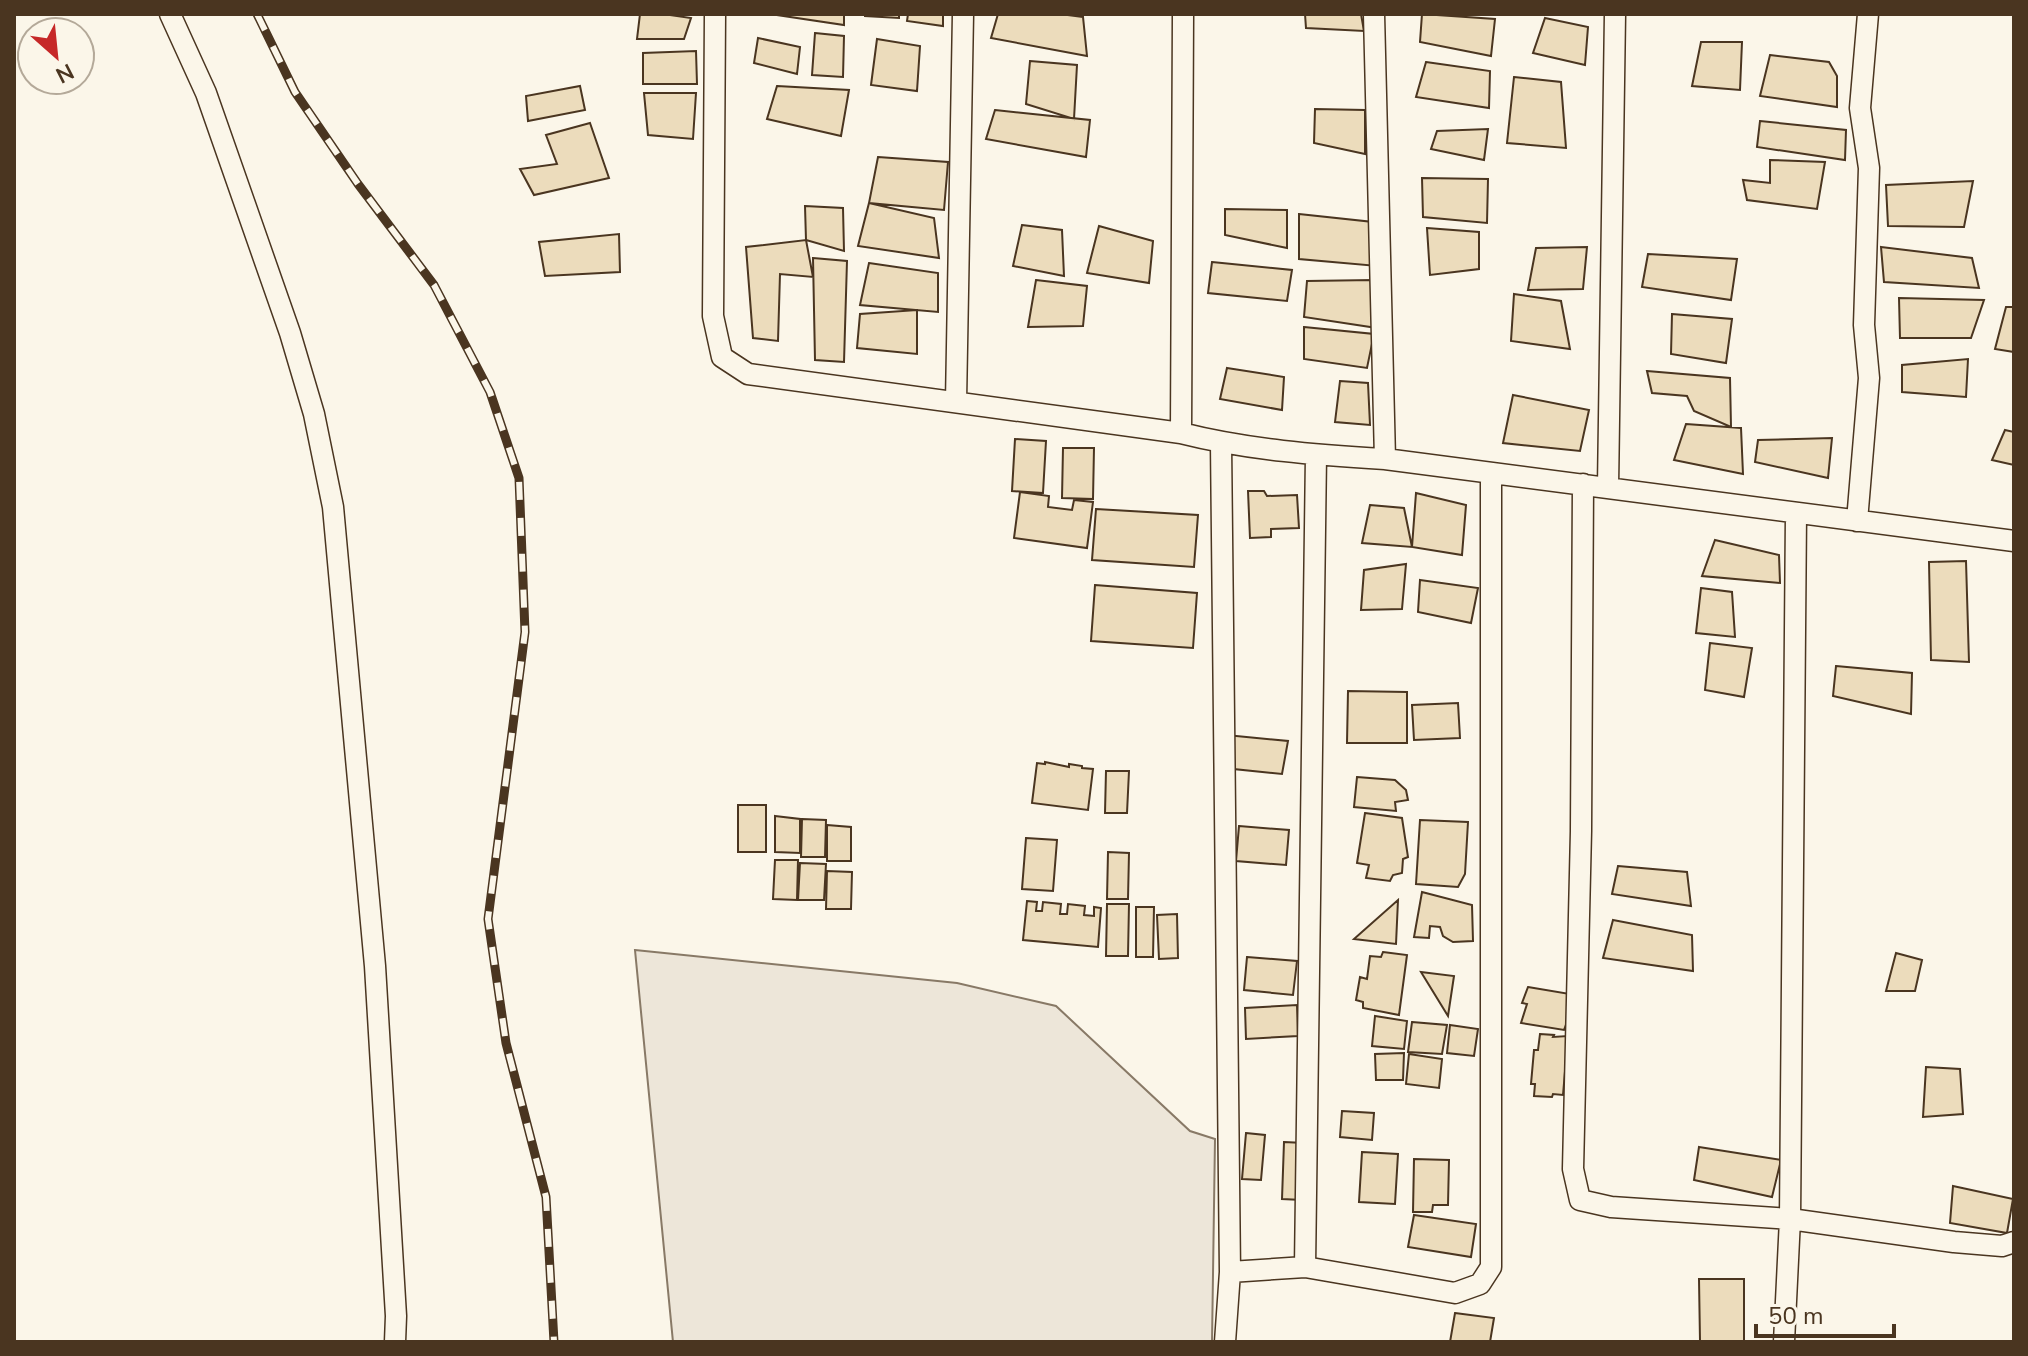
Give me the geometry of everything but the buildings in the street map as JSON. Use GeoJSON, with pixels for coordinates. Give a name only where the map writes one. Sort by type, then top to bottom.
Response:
{"type":"FeatureCollection","features":[{"type":"Feature","properties":{"kind":"street"},"geometry":{"type":"LineString","coordinates":[[170,14],[206,93],[290,333],[314,414],[333,507],[375,966],[395,1342]]}},
{"type":"Feature","properties":{"kind":"street"},"geometry":{"type":"LineString","coordinates":[[715,14],[713,316],[722,357],[748,374],[1181,433],[1221,443],[1316,455],[1385,459],[2014,541]]}},
{"type":"Feature","properties":{"kind":"street"},"geometry":{"type":"LineString","coordinates":[[956,402],[963,14]]}},
{"type":"Feature","properties":{"kind":"street"},"geometry":{"type":"LineString","coordinates":[[1181,433],[1183,14]]}},
{"type":"Feature","properties":{"kind":"street"},"geometry":{"type":"LineString","coordinates":[[1374,14],[1385,459]]}},
{"type":"Feature","properties":{"kind":"street"},"geometry":{"type":"LineString","coordinates":[[1608,487],[1615,14]]}},
{"type":"Feature","properties":{"kind":"street"},"geometry":{"type":"LineString","coordinates":[[1857,521],[1869,378],[1864,325],[1870,180],[1860,118],[1868,14]]}},
{"type":"Feature","properties":{"kind":"street"},"geometry":{"type":"LineString","coordinates":[[1221,443],[1230,1272],[1225,1342]]}},
{"type":"Feature","properties":{"kind":"street"},"geometry":{"type":"LineString","coordinates":[[1305,1267],[1316,455]]}},
{"type":"Feature","properties":{"kind":"street"},"geometry":{"type":"LineString","coordinates":[[1230,1272],[1305,1267],[1455,1293],[1480,1284],[1491,1267],[1491,473]]}},
{"type":"Feature","properties":{"kind":"street"},"geometry":{"type":"LineString","coordinates":[[1583,484],[1581,831],[1573,1169],[1580,1200],[1611,1207],[1790,1219],[1954,1242],[2002,1246],[2014,1242]]}},
{"type":"Feature","properties":{"kind":"street"},"geometry":{"type":"LineString","coordinates":[[1784,1342],[1790,1219],[1796,513]]}},
{"type":"Feature","properties":{"kind":"shaded area"},"geometry":{"type":"Polygon","coordinates":[[[635,950],[957,983],[1056,1006],[1190,1131],[1215,1139],[1212,1342],[673,1342],[635,950]]]}},
{"type":"Feature","properties":{"kind":"railway"},"geometry":{"type":"LineString","coordinates":[[257,14],[295,92],[358,184],[434,285],[490,392],[519,478],[525,632],[488,919],[506,1043],[546,1197],[554,1342]]}}]}
